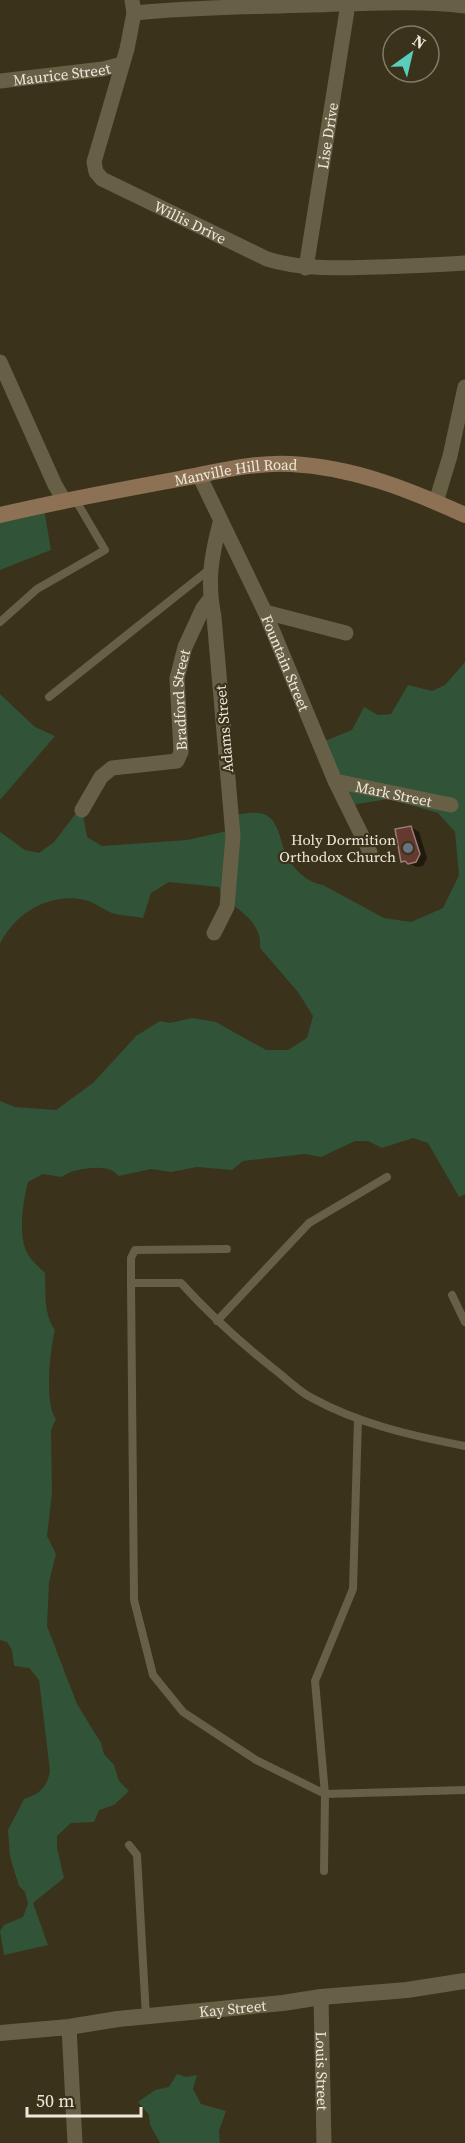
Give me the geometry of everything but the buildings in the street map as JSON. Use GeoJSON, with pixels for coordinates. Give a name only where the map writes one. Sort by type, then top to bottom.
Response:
{"type":"FeatureCollection","features":[{"type":"Feature","properties":{"kind":"main road","name":"Manville Hill Road"},"geometry":{"type":"LineString","coordinates":[[0,515],[69,499],[237,467],[292,464],[354,473],[384,481],[465,515]]}},
{"type":"Feature","properties":{"kind":"street"},"geometry":{"type":"LineString","coordinates":[[133,6],[174,9],[348,4],[465,6]]}},
{"type":"Feature","properties":{"kind":"street","name":"Lise Drive"},"geometry":{"type":"LineString","coordinates":[[306,268],[348,4]]}},
{"type":"Feature","properties":{"kind":"street","name":"Willis Drive"},"geometry":{"type":"LineString","coordinates":[[133,6],[122,64],[94,162],[96,172],[102,179],[267,259],[286,265],[306,268],[465,263]]}},
{"type":"Feature","properties":{"kind":"street","name":"Maurice Street"},"geometry":{"type":"LineString","coordinates":[[0,81],[103,69],[122,64]]}},
{"type":"Feature","properties":{"kind":"street"},"geometry":{"type":"LineString","coordinates":[[0,362],[69,499]]}},
{"type":"Feature","properties":{"kind":"street"},"geometry":{"type":"LineString","coordinates":[[436,502],[450,456],[465,387]]}},
{"type":"Feature","properties":{"kind":"street","name":"Fountain Street"},"geometry":{"type":"LineString","coordinates":[[198,475],[264,612],[335,781],[370,852]]}},
{"type":"Feature","properties":{"kind":"street","name":"Adams Street"},"geometry":{"type":"LineString","coordinates":[[214,933],[227,907],[233,836],[214,617],[210,599],[211,555],[220,523]]}},
{"type":"Feature","properties":{"kind":"street","name":"Bradford Street"},"geometry":{"type":"LineString","coordinates":[[82,810],[101,777],[112,768],[177,761],[181,752],[177,678],[185,647],[203,608],[210,599]]}},
{"type":"Feature","properties":{"kind":"street"},"geometry":{"type":"LineString","coordinates":[[264,612],[346,633]]}},
{"type":"Feature","properties":{"kind":"street","name":"Mark Street"},"geometry":{"type":"LineString","coordinates":[[335,781],[451,805]]}},
{"type":"Feature","properties":{"kind":"street","name":"Kay Street"},"geometry":{"type":"LineString","coordinates":[[0,2033],[321,1997],[406,1990],[465,1981]]}},
{"type":"Feature","properties":{"kind":"street","name":"Louis Street"},"geometry":{"type":"LineString","coordinates":[[321,1997],[324,2143]]}},
{"type":"Feature","properties":{"kind":"street"},"geometry":{"type":"LineString","coordinates":[[69,2027],[75,2143]]}},
{"type":"Feature","properties":{"kind":"lane"},"geometry":{"type":"LineString","coordinates":[[0,622],[37,589],[105,550],[69,499]]}},
{"type":"Feature","properties":{"kind":"lane"},"geometry":{"type":"LineString","coordinates":[[49,697],[211,568]]}},
{"type":"Feature","properties":{"kind":"lane"},"geometry":{"type":"LineString","coordinates":[[216,1321],[309,1223],[387,1177]]}},
{"type":"Feature","properties":{"kind":"lane"},"geometry":{"type":"LineString","coordinates":[[227,1249],[135,1250],[131,1258],[131,1474],[134,1600],[153,1675],[183,1712],[256,1760],[325,1794],[465,1790]]}},
{"type":"Feature","properties":{"kind":"lane"},"geometry":{"type":"LineString","coordinates":[[131,1283],[180,1283],[216,1321],[310,1397],[358,1419],[432,1440],[465,1446]]}},
{"type":"Feature","properties":{"kind":"lane"},"geometry":{"type":"LineString","coordinates":[[452,1295],[465,1322]]}},
{"type":"Feature","properties":{"kind":"lane"},"geometry":{"type":"LineString","coordinates":[[324,1870],[325,1794],[315,1681],[354,1589],[358,1419]]}},
{"type":"Feature","properties":{"kind":"lane"},"geometry":{"type":"LineString","coordinates":[[129,1845],[137,1855],[146,2017]]}},
{"type":"Feature","properties":{"kind":"green space"},"geometry":{"type":"Polygon","coordinates":[[[44,509],[51,550],[0,570],[0,518],[44,509]]]}},
{"type":"Feature","properties":{"kind":"green space"},"geometry":{"type":"Polygon","coordinates":[[[465,662],[465,1194],[459,1197],[428,1143],[413,1138],[382,1148],[368,1141],[355,1141],[321,1157],[305,1154],[243,1161],[232,1170],[197,1167],[171,1172],[151,1169],[119,1176],[111,1170],[93,1168],[78,1170],[62,1177],[43,1174],[28,1182],[23,1209],[23,1240],[29,1256],[45,1273],[47,1310],[55,1330],[51,1350],[49,1389],[52,1411],[56,1419],[51,1430],[52,1493],[47,1536],[56,1554],[49,1582],[47,1626],[77,1704],[101,1743],[104,1754],[114,1765],[119,1781],[129,1791],[114,1805],[99,1810],[94,1822],[71,1823],[57,1836],[57,1848],[64,1878],[33,1903],[48,1945],[4,1955],[0,1931],[4,1925],[23,1917],[28,1904],[25,1892],[19,1886],[10,1857],[8,1830],[24,1799],[42,1789],[50,1771],[39,1680],[29,1668],[14,1666],[12,1650],[7,1642],[0,1640],[0,1101],[15,1107],[56,1110],[93,1083],[136,1036],[160,1021],[170,1023],[192,1018],[216,1022],[266,1050],[288,1050],[307,1038],[313,1016],[298,992],[260,948],[260,939],[254,924],[221,896],[219,887],[169,882],[151,893],[143,918],[115,914],[85,900],[72,898],[47,902],[24,914],[0,944],[0,832],[25,850],[39,853],[54,842],[80,808],[82,808],[87,837],[102,846],[187,840],[227,831],[228,816],[262,814],[275,823],[284,850],[292,864],[309,880],[323,885],[384,918],[411,922],[443,908],[459,875],[455,832],[438,813],[389,799],[357,804],[349,810],[320,743],[352,730],[364,707],[378,715],[391,714],[408,685],[432,691],[445,685],[465,662]]]}},
{"type":"Feature","properties":{"kind":"green space"},"geometry":{"type":"Polygon","coordinates":[[[0,694],[35,727],[55,736],[0,800],[0,694]]]}},
{"type":"Feature","properties":{"kind":"green space"},"geometry":{"type":"Polygon","coordinates":[[[177,2074],[186,2077],[197,2075],[193,2089],[201,2104],[226,2111],[219,2131],[220,2143],[160,2143],[150,2125],[149,2115],[138,2102],[155,2090],[169,2087],[177,2074]]]}},
{"type":"Feature","properties":{"kind":"place","name":"Holy Dormition Orthodox Church"},"geometry":{"type":"Point","coordinates":[408,848]}}]}
